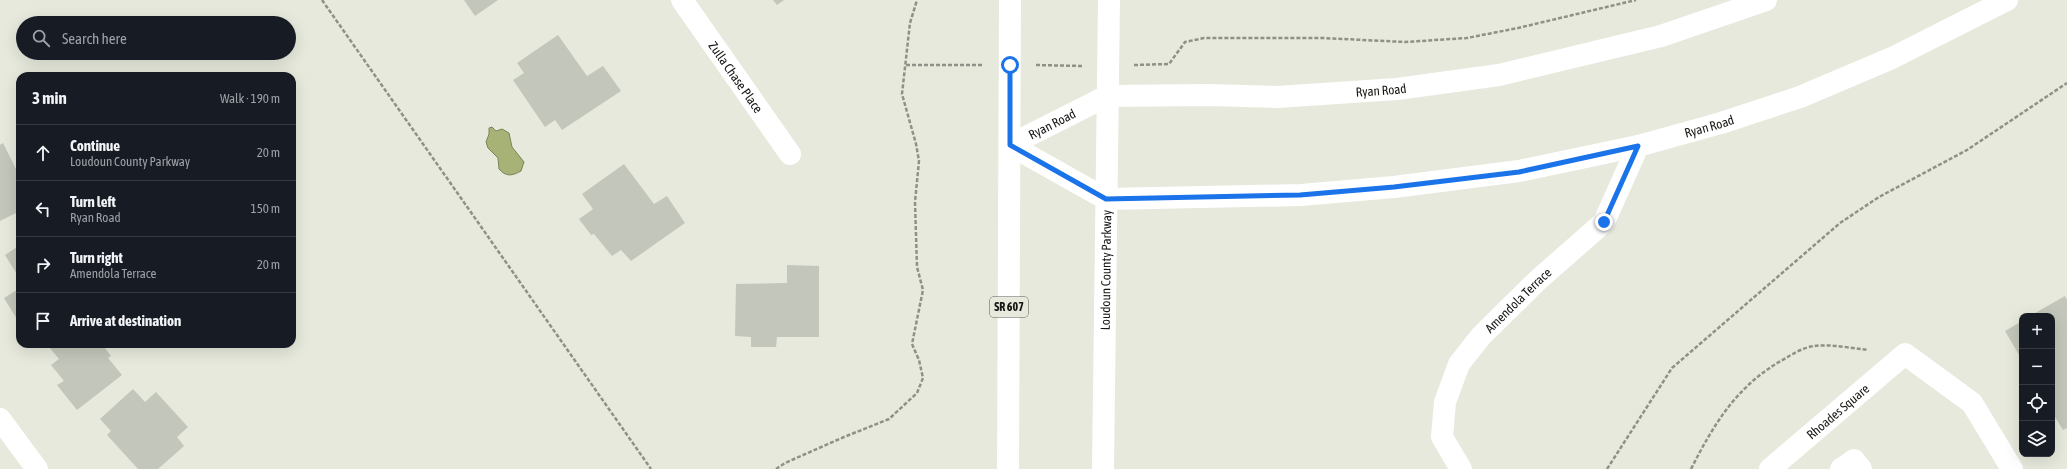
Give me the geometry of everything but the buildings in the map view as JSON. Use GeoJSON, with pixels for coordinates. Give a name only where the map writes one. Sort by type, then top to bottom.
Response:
{"type":"FeatureCollection","features":[{"type":"Feature","properties":{"kind":"main road","name":"Zulla Chase Place"},"geometry":{"type":"LineString","coordinates":[[682,0],[790,154]]}},
{"type":"Feature","properties":{"kind":"main road","name":"SR 607"},"geometry":{"type":"LineString","coordinates":[[1008,469],[1010,0]]}},
{"type":"Feature","properties":{"kind":"main road","name":"Loudoun County Parkway"},"geometry":{"type":"LineString","coordinates":[[1103,469],[1107,96],[1110,0]]}},
{"type":"Feature","properties":{"kind":"main road","name":"Ryan Road"},"geometry":{"type":"LineString","coordinates":[[1010,145],[1107,96],[1208,95],[1278,97],[1397,89],[1499,75],[1661,36],[1766,0]]}},
{"type":"Feature","properties":{"kind":"main road","name":"Ryan Road"},"geometry":{"type":"LineString","coordinates":[[1010,145],[1106,199],[1300,195],[1394,187],[1519,172],[1638,146],[1721,124],[1800,97],[1892,58],[2007,0]]}},
{"type":"Feature","properties":{"kind":"main road","name":"Amendola Terrace"},"geometry":{"type":"LineString","coordinates":[[1461,469],[1442,438],[1445,402],[1460,364],[1481,336],[1538,280],[1604,222],[1638,146]]}},
{"type":"Feature","properties":{"kind":"main road","name":"Rhoades Square"},"geometry":{"type":"LineString","coordinates":[[1770,469],[1905,354]]}},
{"type":"Feature","properties":{"kind":"main road"},"geometry":{"type":"LineString","coordinates":[[1905,354],[1972,403],[2012,469]]}},
{"type":"Feature","properties":{"kind":"main road"},"geometry":{"type":"LineString","coordinates":[[0,419],[36,469]]}},
{"type":"Feature","properties":{"kind":"main road"},"geometry":{"type":"LineString","coordinates":[[1841,469],[1854,460],[1861,469]]}},
{"type":"Feature","properties":{"kind":"path"},"geometry":{"type":"LineString","coordinates":[[322,0],[651,469]]}},
{"type":"Feature","properties":{"kind":"path"},"geometry":{"type":"LineString","coordinates":[[776,469],[785,463],[844,437],[890,419],[918,393],[923,378],[920,360],[912,344],[922,290],[917,267],[915,202],[919,161],[916,144],[902,94],[910,23],[917,0]]}},
{"type":"Feature","properties":{"kind":"path"},"geometry":{"type":"LineString","coordinates":[[906,65],[1108,66],[1169,64],[1185,42],[1204,38],[1322,38],[1406,42],[1467,38],[1518,28],[1636,0]]}},
{"type":"Feature","properties":{"kind":"path"},"geometry":{"type":"LineString","coordinates":[[1607,469],[1672,368],[1840,223],[1879,197],[1967,150],[2067,83]]}},
{"type":"Feature","properties":{"kind":"path"},"geometry":{"type":"LineString","coordinates":[[1691,469],[1711,431],[1730,403],[1770,367],[1790,356],[1812,346],[1828,345],[1905,354]]}},
{"type":"Feature","properties":{"kind":"shaded area"},"geometry":{"type":"Polygon","coordinates":[[[492,127],[496,131],[502,129],[509,133],[512,147],[524,162],[521,171],[509,175],[499,169],[498,158],[488,148],[486,142],[489,134],[489,128],[492,127]]]}},
{"type":"Feature","properties":{"kind":"route"},"geometry":{"type":"LineString","coordinates":[[1010,65],[1010,145],[1106,199],[1300,195],[1394,187],[1519,172],[1638,146],[1604,222]]}}]}
